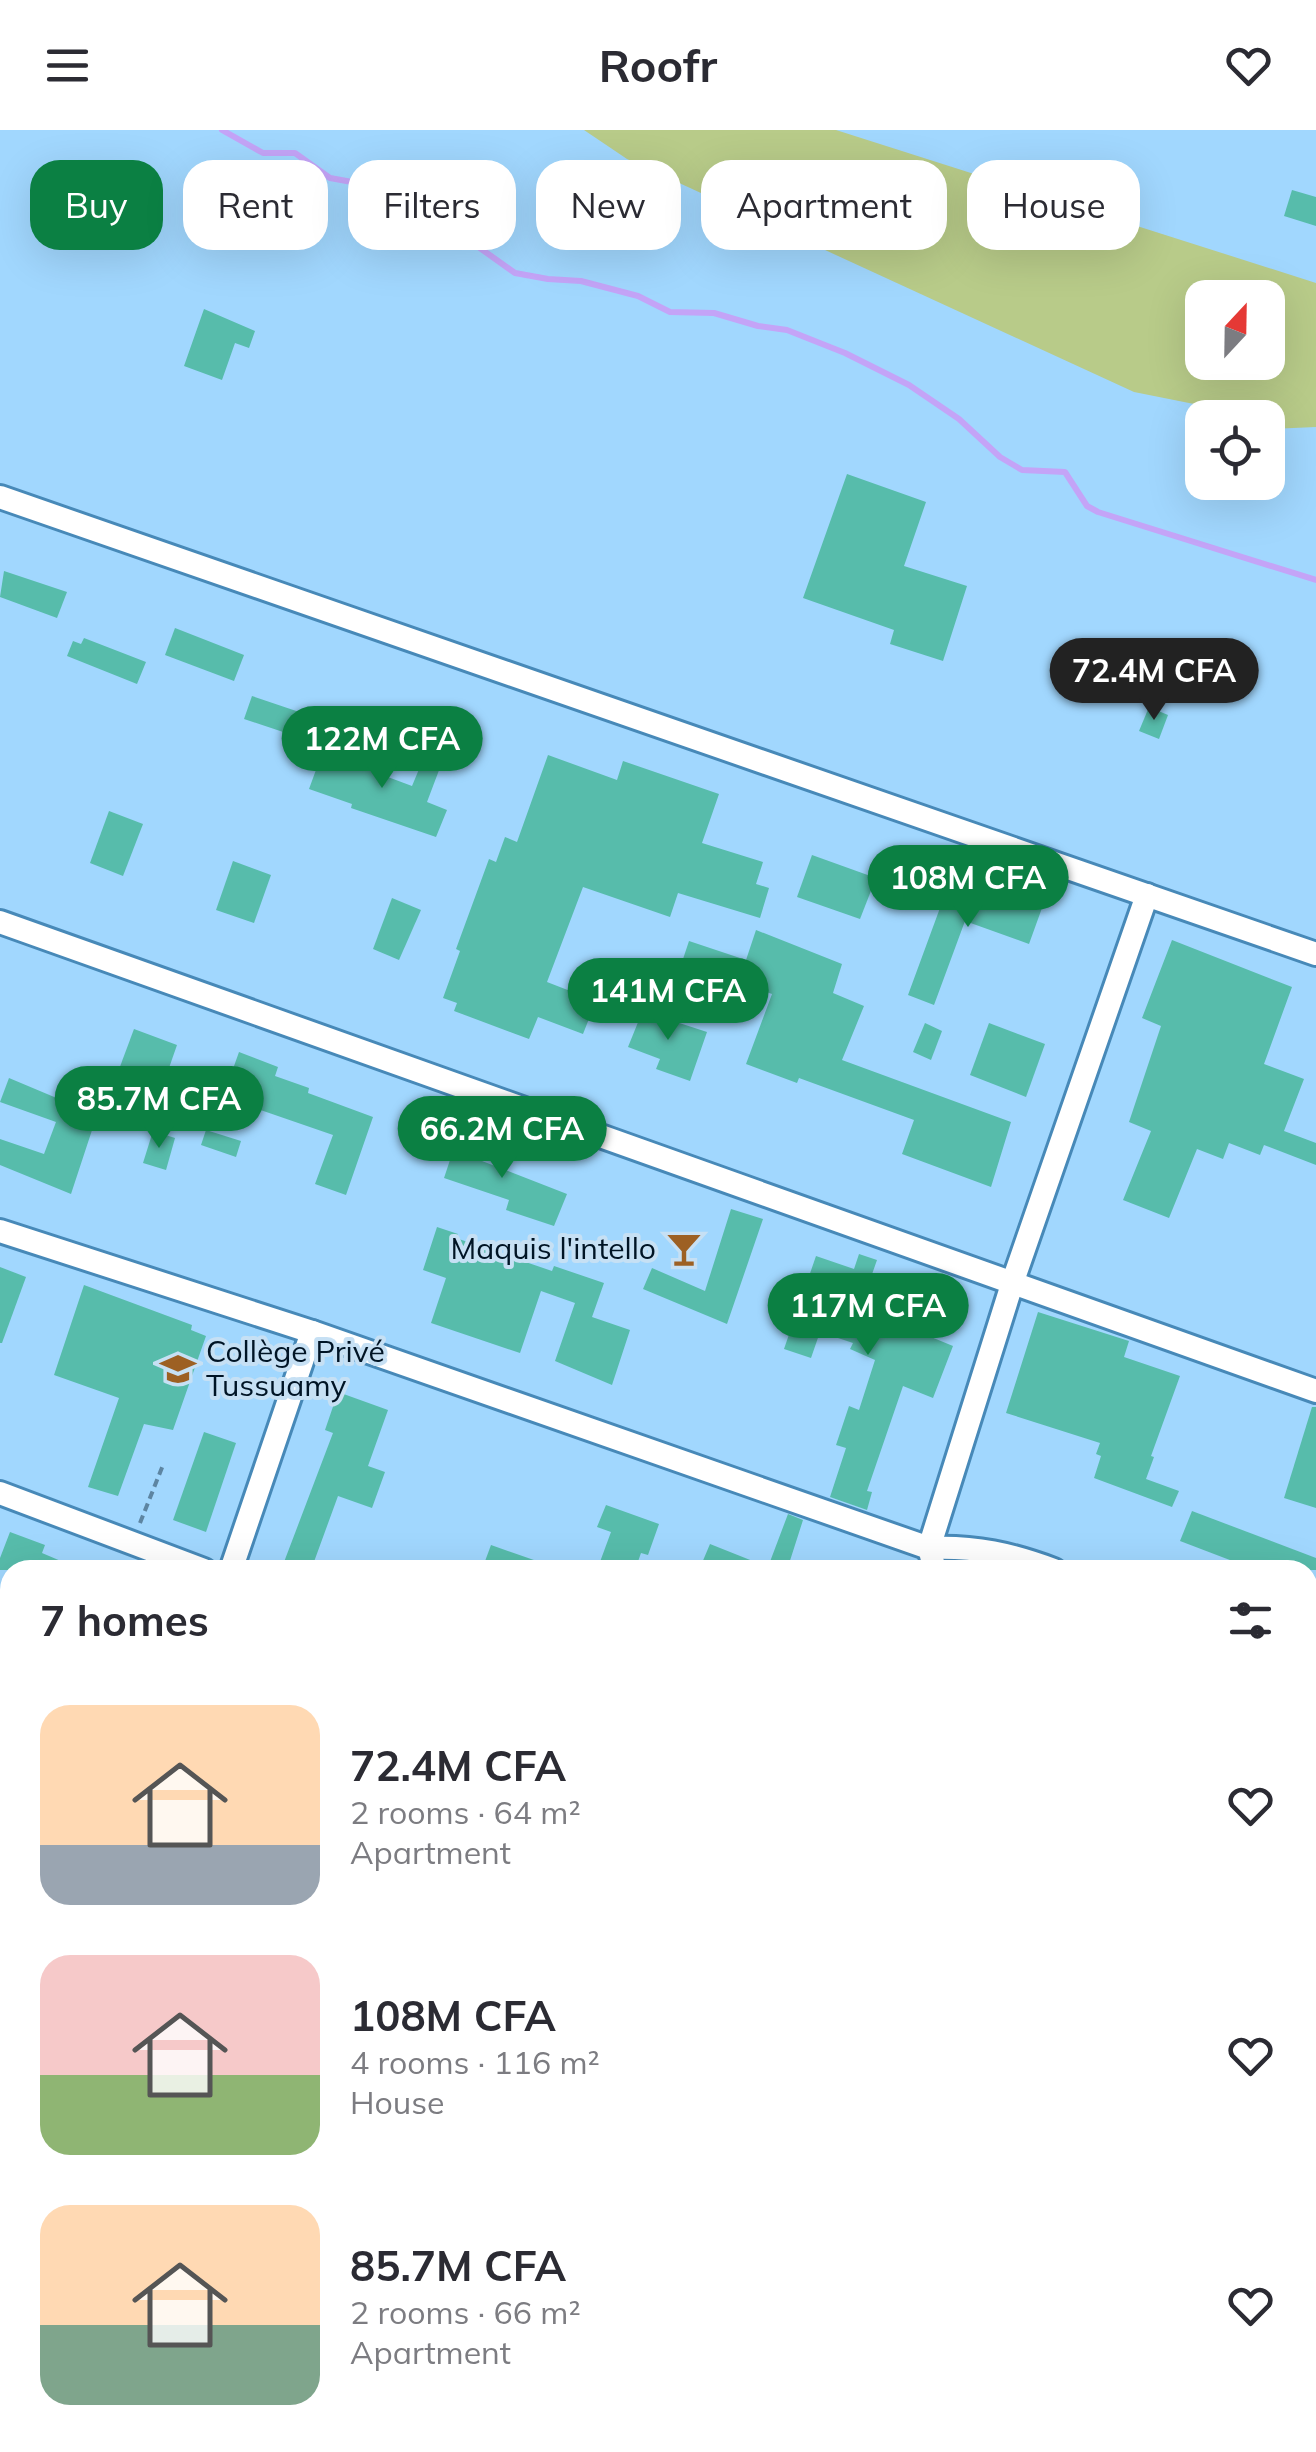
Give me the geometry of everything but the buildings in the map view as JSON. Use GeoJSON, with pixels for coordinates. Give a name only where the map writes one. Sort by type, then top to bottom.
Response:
{"type":"FeatureCollection","features":[{"type":"Feature","properties":{"kind":"street"},"geometry":{"type":"LineString","coordinates":[[0,498],[1316,954]]}},
{"type":"Feature","properties":{"kind":"street"},"geometry":{"type":"LineString","coordinates":[[932,1559],[1013,1281],[1147,894]]}},
{"type":"Feature","properties":{"kind":"street"},"geometry":{"type":"LineString","coordinates":[[0,922],[1316,1391]]}},
{"type":"Feature","properties":{"kind":"street"},"geometry":{"type":"LineString","coordinates":[[0,1231],[312,1332],[932,1559],[968,1546],[1026,1560]]}},
{"type":"Feature","properties":{"kind":"street"},"geometry":{"type":"LineString","coordinates":[[234,1560],[312,1332]]}},
{"type":"Feature","properties":{"kind":"street"},"geometry":{"type":"LineString","coordinates":[[0,1493],[179,1560]]}},
{"type":"Feature","properties":{"kind":"path"},"geometry":{"type":"LineString","coordinates":[[132,1541],[163,1464]]}},
{"type":"Feature","properties":{"kind":"green space"},"geometry":{"type":"Polygon","coordinates":[[[584,130],[836,130],[930,160],[701,160],[701,193],[681,184],[681,160],[629,160],[584,130]]]}},
{"type":"Feature","properties":{"kind":"green space"},"geometry":{"type":"Polygon","coordinates":[[[947,165],[967,172],[967,250],[1140,250],[1140,227],[1316,283],[1316,427],[1285,428],[1285,400],[1185,402],[1134,392],[825,250],[947,250],[947,165]]]}},
{"type":"Feature","properties":{"kind":"waterway"},"geometry":{"type":"LineString","coordinates":[[222,130],[263,153],[295,153],[330,178],[363,184],[470,241],[515,273],[581,281],[638,296],[670,312],[714,313],[787,330],[845,353],[909,385],[1022,470],[1065,472],[1087,506],[1098,512],[1316,580]]}},
{"type":"Feature","properties":{"kind":"place","name":"Maquis l'intello"},"geometry":{"type":"Point","coordinates":[684,1249]}},
{"type":"Feature","properties":{"kind":"place","name":"Collège Privé Tussuamy"},"geometry":{"type":"Point","coordinates":[178,1369]}}]}
